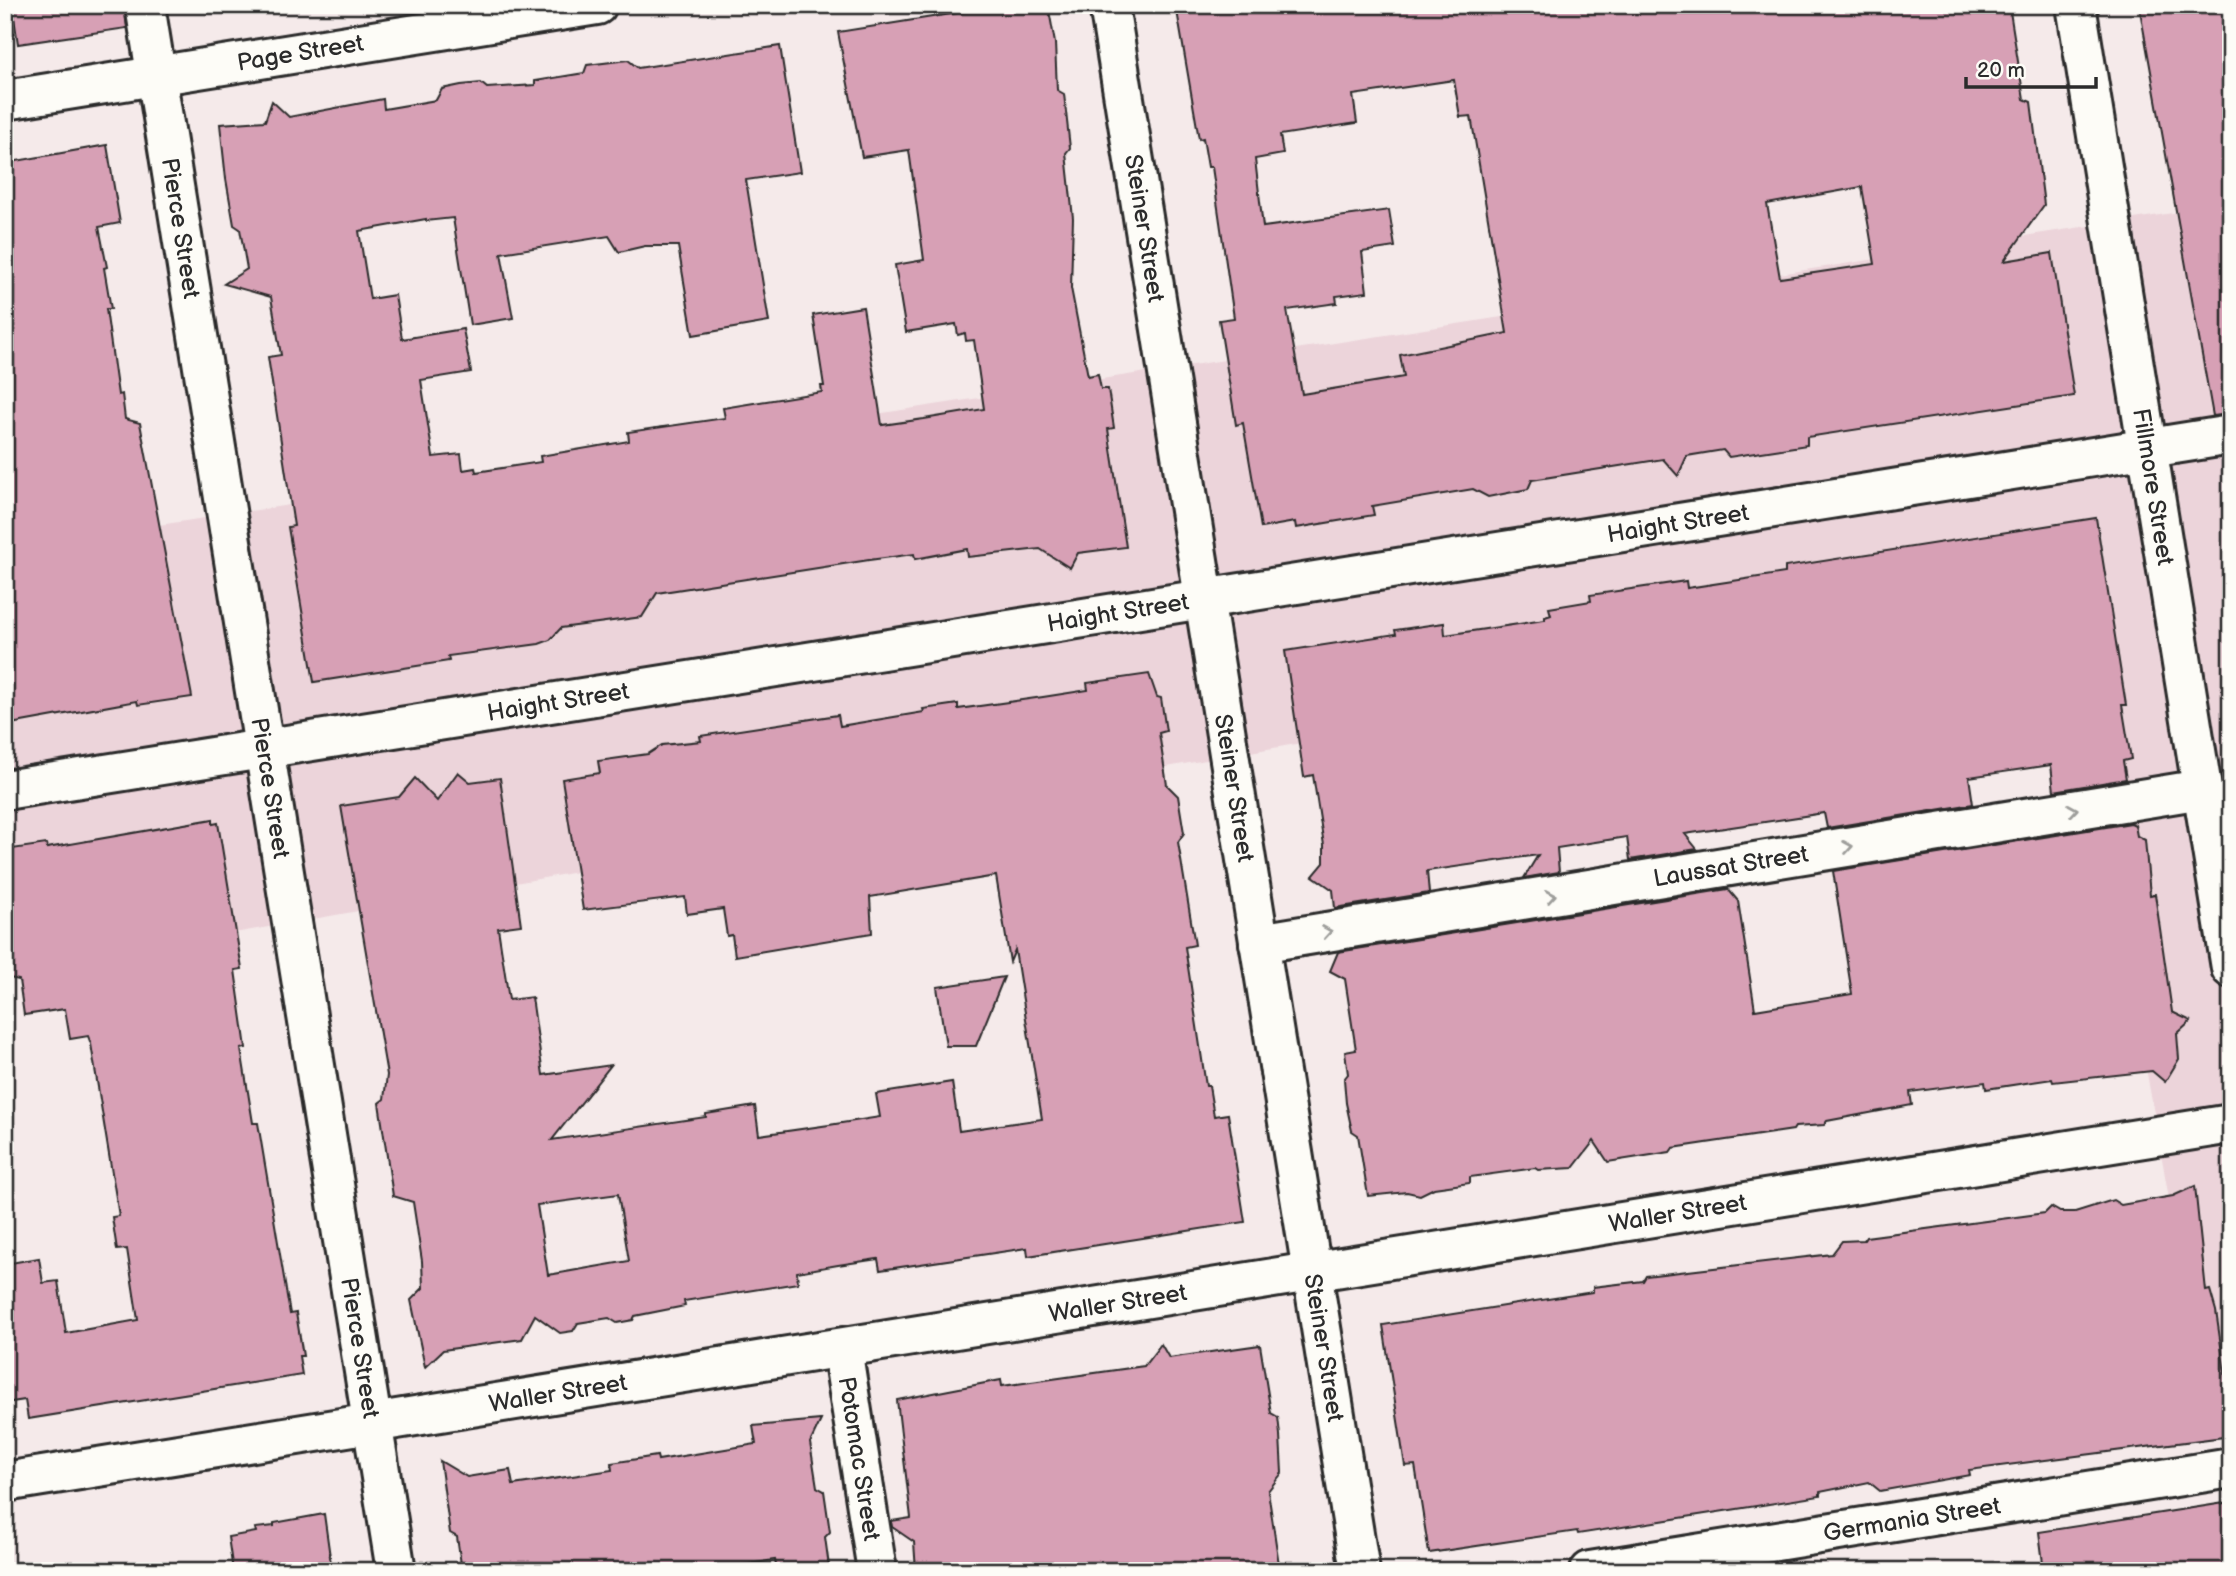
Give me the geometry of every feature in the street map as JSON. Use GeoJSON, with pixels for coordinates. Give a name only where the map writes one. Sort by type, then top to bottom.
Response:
{"type":"FeatureCollection","features":[{"type":"Feature","properties":{"kind":"street","name":"Pierce Street"},"geometry":{"type":"LineString","coordinates":[[145,5],[396,1571]]}},
{"type":"Feature","properties":{"kind":"street","name":"Page Street"},"geometry":{"type":"LineString","coordinates":[[5,100],[597,5]]}},
{"type":"Feature","properties":{"kind":"street","name":"Steiner Street"},"geometry":{"type":"LineString","coordinates":[[1109,5],[1360,1571]]}},
{"type":"Feature","properties":{"kind":"street","name":"Fillmore Street"},"geometry":{"type":"LineString","coordinates":[[2076,5],[2231,968]]}},
{"type":"Feature","properties":{"kind":"street","name":"Haight Street"},"geometry":{"type":"LineString","coordinates":[[5,790],[2231,435]]}},
{"type":"Feature","properties":{"kind":"street","name":"Laussat Street"},"geometry":{"type":"LineString","coordinates":[[1259,943],[2202,789]]}},
{"type":"Feature","properties":{"kind":"street","name":"Waller Street"},"geometry":{"type":"LineString","coordinates":[[5,1482],[2231,1125]]}},
{"type":"Feature","properties":{"kind":"street","name":"Potomac Street"},"geometry":{"type":"LineString","coordinates":[[842,1348],[877,1571]]}},
{"type":"Feature","properties":{"kind":"street","name":"Germania Street"},"geometry":{"type":"LineString","coordinates":[[1590,1571],[2231,1468]]}},
{"type":"Feature","properties":{"kind":"shaded area"},"geometry":{"type":"Polygon","coordinates":[[[2231,204],[2231,1423],[2209,1426],[2065,607],[5,974],[5,549],[2231,204]]]}},
{"type":"Feature","properties":{"kind":"building"},"geometry":{"type":"Polygon","coordinates":[[[12,5],[124,5],[127,28],[18,44],[12,5]]]}},
{"type":"Feature","properties":{"kind":"building"},"geometry":{"type":"Polygon","coordinates":[[[977,5],[1048,5],[1055,43],[1057,90],[1064,94],[1070,148],[1066,153],[1073,218],[1071,288],[1088,376],[1098,374],[1101,389],[1108,389],[1114,428],[1108,429],[1126,547],[1078,553],[1070,568],[1040,549],[968,557],[967,549],[915,559],[914,554],[869,560],[657,593],[642,617],[561,628],[550,640],[539,644],[448,656],[449,661],[314,682],[288,527],[294,526],[268,357],[281,355],[271,297],[224,284],[247,269],[240,229],[234,225],[220,124],[265,121],[272,101],[289,117],[383,99],[384,109],[436,100],[442,89],[461,85],[481,83],[487,88],[535,85],[535,81],[584,73],[587,65],[628,60],[638,68],[780,46],[800,172],[746,180],[769,322],[693,335],[678,246],[645,246],[619,252],[609,236],[501,253],[513,318],[470,325],[453,218],[426,219],[359,231],[370,299],[395,295],[402,339],[463,329],[471,372],[421,380],[433,457],[461,454],[463,470],[475,468],[476,472],[541,462],[540,456],[629,441],[628,432],[725,418],[723,408],[822,392],[821,386],[824,386],[813,315],[863,307],[882,425],[924,419],[984,409],[974,340],[966,341],[965,333],[958,335],[956,324],[906,332],[895,265],[924,260],[909,150],[862,157],[838,32],[976,10],[977,5]]]}},
{"type":"Feature","properties":{"kind":"building"},"geometry":{"type":"Polygon","coordinates":[[[1176,5],[2009,5],[2024,99],[2031,102],[2044,205],[2004,261],[2052,253],[2074,396],[1807,437],[1807,445],[1729,457],[1723,450],[1687,456],[1678,476],[1663,459],[1532,480],[1528,489],[1488,497],[1473,489],[1372,506],[1374,515],[1296,528],[1295,522],[1261,528],[1243,423],[1236,425],[1219,320],[1234,318],[1212,167],[1208,167],[1203,138],[1199,139],[1176,5]],[[1454,80],[1353,95],[1357,123],[1280,135],[1283,154],[1255,159],[1263,227],[1389,210],[1395,247],[1362,252],[1367,292],[1336,296],[1337,303],[1287,310],[1302,394],[1404,377],[1400,355],[1507,333],[1471,116],[1460,117],[1454,80]],[[1862,187],[1767,204],[1780,278],[1875,264],[1862,187]]]}},
{"type":"Feature","properties":{"kind":"building"},"geometry":{"type":"Polygon","coordinates":[[[2139,5],[2231,5],[2231,50],[2224,51],[2231,88],[2231,414],[2213,416],[2139,5]]]}},
{"type":"Feature","properties":{"kind":"building"},"geometry":{"type":"Polygon","coordinates":[[[107,145],[120,223],[99,227],[107,267],[104,268],[111,309],[106,309],[118,395],[122,394],[125,419],[140,423],[192,697],[138,705],[137,701],[5,725],[5,163],[107,145]]]}},
{"type":"Feature","properties":{"kind":"building"},"geometry":{"type":"Polygon","coordinates":[[[2096,518],[2126,705],[2122,705],[2131,759],[2123,761],[2126,779],[2054,791],[2051,765],[1969,777],[1973,804],[1827,828],[1824,813],[1685,834],[1697,849],[1630,860],[1627,837],[1557,848],[1559,872],[1524,878],[1538,855],[1427,871],[1429,893],[1335,908],[1333,890],[1313,876],[1324,863],[1324,845],[1313,775],[1304,777],[1285,651],[1396,634],[1395,630],[1444,623],[1445,635],[1545,620],[1545,617],[1551,615],[1549,608],[1591,601],[1590,595],[1686,581],[1687,588],[1785,573],[1785,567],[2096,518]]]}},
{"type":"Feature","properties":{"kind":"building"},"geometry":{"type":"Polygon","coordinates":[[[1149,674],[1157,697],[1161,698],[1166,731],[1159,733],[1167,785],[1178,796],[1184,833],[1178,842],[1195,945],[1185,947],[1206,1086],[1209,1086],[1214,1116],[1228,1114],[1245,1222],[1028,1256],[1027,1248],[880,1270],[878,1259],[838,1265],[797,1272],[798,1283],[684,1301],[685,1306],[635,1316],[633,1320],[617,1323],[609,1318],[578,1323],[573,1331],[560,1333],[535,1315],[522,1339],[443,1350],[425,1367],[411,1300],[423,1288],[422,1261],[413,1202],[393,1196],[379,1103],[384,1099],[387,1075],[341,806],[399,797],[415,778],[437,801],[458,772],[470,782],[500,778],[521,925],[498,928],[509,1000],[532,997],[543,1075],[611,1065],[552,1140],[706,1117],[706,1114],[755,1106],[759,1135],[829,1125],[880,1117],[876,1094],[952,1082],[959,1131],[1042,1119],[1015,950],[1010,962],[996,876],[870,897],[872,933],[735,956],[732,935],[727,936],[723,909],[687,914],[685,897],[583,910],[562,779],[600,773],[598,761],[648,754],[662,745],[701,741],[700,736],[838,715],[840,726],[924,712],[923,709],[958,704],[958,709],[1088,690],[1087,683],[1149,674]],[[618,1194],[537,1205],[548,1275],[629,1261],[618,1194]]]}},
{"type":"Feature","properties":{"kind":"building"},"geometry":{"type":"Polygon","coordinates":[[[213,819],[213,824],[218,823],[242,969],[235,970],[246,1048],[241,1049],[253,1123],[258,1123],[290,1314],[296,1313],[303,1356],[299,1356],[302,1375],[28,1419],[25,1400],[5,1403],[5,1264],[39,1258],[43,1283],[58,1281],[66,1333],[138,1320],[127,1249],[117,1250],[112,1217],[119,1216],[88,1036],[70,1039],[65,1009],[24,1015],[19,980],[5,977],[5,850],[46,844],[47,848],[213,819]]]}},
{"type":"Feature","properties":{"kind":"building"},"geometry":{"type":"Polygon","coordinates":[[[2131,823],[2135,825],[2137,836],[2145,840],[2150,895],[2155,894],[2172,1012],[2191,1021],[2177,1034],[2179,1059],[2165,1082],[2152,1071],[2053,1082],[2052,1079],[1986,1089],[1985,1082],[1910,1092],[1912,1105],[1827,1121],[1824,1125],[1795,1127],[1793,1130],[1673,1148],[1670,1152],[1608,1162],[1594,1141],[1573,1168],[1535,1168],[1470,1177],[1470,1183],[1434,1188],[1420,1195],[1407,1192],[1368,1196],[1358,1135],[1352,1131],[1346,1103],[1344,1079],[1348,1074],[1345,1052],[1356,1050],[1345,979],[1330,971],[1338,952],[1728,889],[1738,901],[1755,1010],[1852,994],[1833,871],[2131,823]]]}},
{"type":"Feature","properties":{"kind":"building"},"geometry":{"type":"Polygon","coordinates":[[[1004,977],[976,1046],[946,1046],[937,987],[1004,977]]]}},
{"type":"Feature","properties":{"kind":"building"},"geometry":{"type":"Polygon","coordinates":[[[2195,1186],[2206,1291],[2210,1290],[2216,1311],[2231,1415],[2231,1436],[1969,1470],[1970,1475],[1880,1491],[1869,1482],[1820,1492],[1820,1496],[1578,1534],[1577,1531],[1429,1553],[1415,1465],[1405,1466],[1383,1325],[1593,1292],[1593,1287],[1643,1281],[1646,1276],[1832,1254],[1842,1241],[1864,1240],[1866,1237],[2045,1213],[2051,1207],[2060,1212],[2075,1212],[2113,1200],[2121,1205],[2173,1196],[2195,1186]]]}},
{"type":"Feature","properties":{"kind":"building"},"geometry":{"type":"Polygon","coordinates":[[[1161,1344],[1169,1358],[1260,1345],[1271,1413],[1278,1417],[1280,1435],[1282,1473],[1268,1491],[1280,1571],[916,1571],[914,1542],[892,1527],[891,1521],[911,1518],[897,1400],[1001,1380],[1002,1386],[1144,1366],[1161,1344]]]}},
{"type":"Feature","properties":{"kind":"building"},"geometry":{"type":"Polygon","coordinates":[[[821,1420],[810,1443],[817,1487],[824,1491],[830,1532],[825,1537],[829,1566],[777,1571],[775,1560],[701,1571],[462,1571],[457,1537],[450,1533],[440,1461],[467,1477],[510,1470],[513,1485],[612,1470],[611,1463],[657,1456],[658,1460],[756,1444],[753,1426],[821,1420]]]}},
{"type":"Feature","properties":{"kind":"building"},"geometry":{"type":"Polygon","coordinates":[[[2231,1502],[2231,1571],[2044,1571],[2039,1532],[2231,1502]]]}},
{"type":"Feature","properties":{"kind":"building"},"geometry":{"type":"Polygon","coordinates":[[[324,1514],[332,1571],[233,1571],[228,1537],[256,1532],[255,1528],[274,1526],[274,1523],[324,1514]]]}}]}
